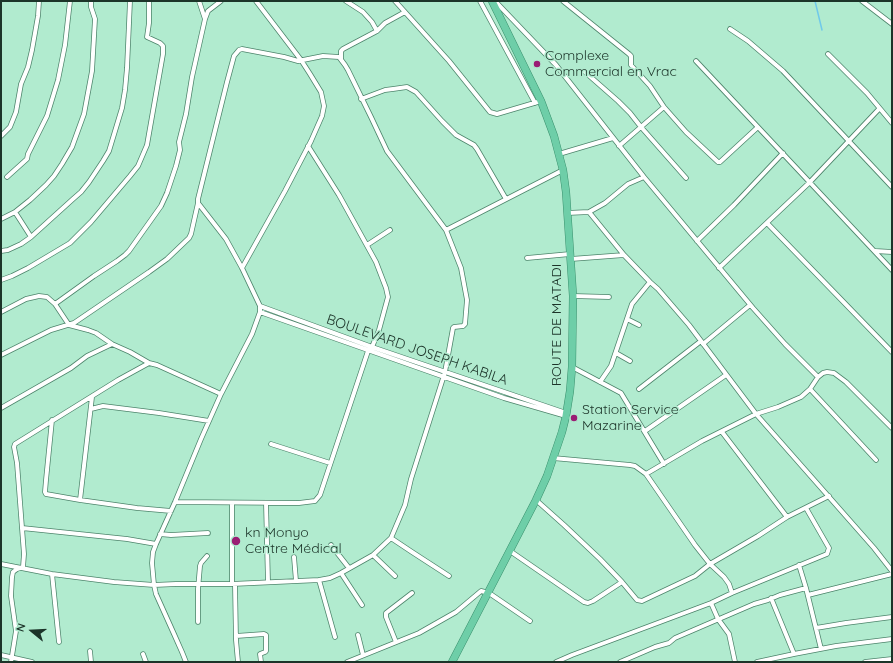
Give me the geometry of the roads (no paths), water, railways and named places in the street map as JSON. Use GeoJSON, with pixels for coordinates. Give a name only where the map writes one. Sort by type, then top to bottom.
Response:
{"type":"FeatureCollection","features":[{"type":"Feature","properties":{"kind":"highway","name":"ROUTE DE MATADI"},"geometry":{"type":"LineString","coordinates":[[452,662],[489,593],[547,476],[566,415],[572,368],[573,296],[566,192],[560,154],[554,136],[492,1]]}},
{"type":"Feature","properties":{"kind":"street"},"geometry":{"type":"LineString","coordinates":[[1,136],[10,127],[16,112],[21,84],[28,67],[32,50],[39,1]]}},
{"type":"Feature","properties":{"kind":"street"},"geometry":{"type":"LineString","coordinates":[[7,177],[27,159],[28,154],[47,116],[58,80],[65,45],[70,1]]}},
{"type":"Feature","properties":{"kind":"street"},"geometry":{"type":"LineString","coordinates":[[1,218],[15,212],[30,200],[54,176],[72,148],[84,114],[92,71],[95,18],[91,7],[91,1]]}},
{"type":"Feature","properties":{"kind":"street"},"geometry":{"type":"LineString","coordinates":[[1,252],[16,247],[31,237],[81,192],[97,170],[108,151],[122,108],[125,90],[130,1]]}},
{"type":"Feature","properties":{"kind":"street"},"geometry":{"type":"LineString","coordinates":[[1,280],[28,268],[70,243],[91,222],[138,166],[147,144],[163,54],[163,46],[160,42],[148,37],[149,1]]}},
{"type":"Feature","properties":{"kind":"street"},"geometry":{"type":"LineString","coordinates":[[199,1],[205,19]]}},
{"type":"Feature","properties":{"kind":"street"},"geometry":{"type":"LineString","coordinates":[[55,304],[125,255],[161,206],[176,166],[180,150],[179,142],[205,19],[208,12],[221,1]]}},
{"type":"Feature","properties":{"kind":"street"},"geometry":{"type":"LineString","coordinates":[[242,268],[308,146],[322,116],[324,106],[321,92],[301,60],[256,1]]}},
{"type":"Feature","properties":{"kind":"street"},"geometry":{"type":"LineString","coordinates":[[346,1],[363,12],[372,22],[377,31]]}},
{"type":"Feature","properties":{"kind":"street"},"geometry":{"type":"LineString","coordinates":[[395,1],[449,61],[490,112],[497,114],[538,102],[480,1]]}},
{"type":"Feature","properties":{"kind":"street"},"geometry":{"type":"LineString","coordinates":[[495,1],[556,65],[644,177],[750,305],[785,344],[818,377]]}},
{"type":"Feature","properties":{"kind":"street"},"geometry":{"type":"LineString","coordinates":[[563,1],[631,56],[631,65],[650,86],[664,107],[686,132],[718,162],[720,162],[758,127]]}},
{"type":"Feature","properties":{"kind":"street"},"geometry":{"type":"LineString","coordinates":[[862,1],[892,24]]}},
{"type":"Feature","properties":{"kind":"street"},"geometry":{"type":"LineString","coordinates":[[341,60],[342,49],[377,31],[385,24],[405,12]]}},
{"type":"Feature","properties":{"kind":"street"},"geometry":{"type":"LineString","coordinates":[[730,29],[748,42],[782,72],[892,188]]}},
{"type":"Feature","properties":{"kind":"street"},"geometry":{"type":"LineString","coordinates":[[1,564],[23,567],[52,574],[114,582],[154,585],[199,583],[234,584],[319,580],[341,574],[373,554],[391,538],[405,505],[411,479],[444,374],[453,328],[466,324],[467,300],[461,268],[446,230],[387,151],[348,70],[339,57],[323,56],[298,61],[242,49],[239,50],[234,56],[198,199],[190,238],[167,259],[70,325]]}},
{"type":"Feature","properties":{"kind":"street"},"geometry":{"type":"LineString","coordinates":[[828,54],[867,93],[892,124]]}},
{"type":"Feature","properties":{"kind":"street"},"geometry":{"type":"LineString","coordinates":[[696,62],[892,270]]}},
{"type":"Feature","properties":{"kind":"street"},"geometry":{"type":"LineString","coordinates":[[585,72],[630,113],[686,178]]}},
{"type":"Feature","properties":{"kind":"street"},"geometry":{"type":"LineString","coordinates":[[361,99],[385,90],[407,87],[416,92],[456,135],[474,145],[506,200]]}},
{"type":"Feature","properties":{"kind":"street"},"geometry":{"type":"LineString","coordinates":[[619,146],[664,107]]}},
{"type":"Feature","properties":{"kind":"street"},"geometry":{"type":"LineString","coordinates":[[719,268],[810,182],[880,109]]}},
{"type":"Feature","properties":{"kind":"street"},"geometry":{"type":"LineString","coordinates":[[560,154],[613,138]]}},
{"type":"Feature","properties":{"kind":"street"},"geometry":{"type":"LineString","coordinates":[[175,502],[298,503],[315,501],[320,495],[368,351],[372,347],[378,330],[388,296],[376,262],[367,245],[339,194],[308,146]]}},
{"type":"Feature","properties":{"kind":"street"},"geometry":{"type":"LineString","coordinates":[[697,241],[734,205],[782,153]]}},
{"type":"Feature","properties":{"kind":"street"},"geometry":{"type":"LineString","coordinates":[[446,230],[563,170]]}},
{"type":"Feature","properties":{"kind":"street"},"geometry":{"type":"LineString","coordinates":[[567,213],[589,212],[605,203],[628,184],[644,177]]}},
{"type":"Feature","properties":{"kind":"street"},"geometry":{"type":"LineString","coordinates":[[186,662],[156,594],[152,558],[160,534],[209,421],[221,394],[252,334],[260,312],[260,306],[226,239],[198,203]]}},
{"type":"Feature","properties":{"kind":"street"},"geometry":{"type":"LineString","coordinates":[[15,212],[31,237]]}},
{"type":"Feature","properties":{"kind":"street"},"geometry":{"type":"LineString","coordinates":[[589,212],[624,255],[658,289],[689,325],[756,414],[829,496],[892,571]]}},
{"type":"Feature","properties":{"kind":"street"},"geometry":{"type":"LineString","coordinates":[[768,223],[892,352]]}},
{"type":"Feature","properties":{"kind":"street"},"geometry":{"type":"LineString","coordinates":[[367,245],[390,230]]}},
{"type":"Feature","properties":{"kind":"street"},"geometry":{"type":"LineString","coordinates":[[875,251],[892,252]]}},
{"type":"Feature","properties":{"kind":"street"},"geometry":{"type":"LineString","coordinates":[[527,258],[624,255]]}},
{"type":"Feature","properties":{"kind":"street"},"geometry":{"type":"LineString","coordinates":[[600,382],[611,366],[632,304],[650,282]]}},
{"type":"Feature","properties":{"kind":"street"},"geometry":{"type":"LineString","coordinates":[[1,312],[26,299],[39,296],[47,297],[55,304],[70,325]]}},
{"type":"Feature","properties":{"kind":"street"},"geometry":{"type":"LineString","coordinates":[[573,296],[609,297]]}},
{"type":"Feature","properties":{"kind":"street"},"geometry":{"type":"LineString","coordinates":[[639,389],[750,305]]}},
{"type":"Feature","properties":{"kind":"street","name":"BOULEVARD JOSEPH KABILA"},"geometry":{"type":"LineString","coordinates":[[260,306],[444,374]]}},
{"type":"Feature","properties":{"kind":"street","name":"BOULEVARD JOSEPH KABILA"},"geometry":{"type":"LineString","coordinates":[[260,312],[368,351],[444,374],[566,415]]}},
{"type":"Feature","properties":{"kind":"street"},"geometry":{"type":"LineString","coordinates":[[627,319],[639,325]]}},
{"type":"Feature","properties":{"kind":"street"},"geometry":{"type":"LineString","coordinates":[[1,355],[51,330],[64,325],[70,325],[96,333],[112,344],[149,363],[157,365],[221,394]]}},
{"type":"Feature","properties":{"kind":"street"},"geometry":{"type":"LineString","coordinates":[[1,408],[71,368],[87,356],[112,344]]}},
{"type":"Feature","properties":{"kind":"street"},"geometry":{"type":"LineString","coordinates":[[616,353],[630,361]]}},
{"type":"Feature","properties":{"kind":"street"},"geometry":{"type":"LineString","coordinates":[[23,567],[24,554],[15,445],[18,441],[52,420],[149,363]]}},
{"type":"Feature","properties":{"kind":"street"},"geometry":{"type":"LineString","coordinates":[[572,368],[619,391],[624,395],[664,464]]}},
{"type":"Feature","properties":{"kind":"street"},"geometry":{"type":"LineString","coordinates":[[646,474],[702,441],[756,414],[778,407],[801,397],[810,389],[818,377],[827,372],[834,373],[846,382],[892,428]]}},
{"type":"Feature","properties":{"kind":"street"},"geometry":{"type":"LineString","coordinates":[[645,431],[726,375]]}},
{"type":"Feature","properties":{"kind":"street"},"geometry":{"type":"LineString","coordinates":[[810,389],[876,460]]}},
{"type":"Feature","properties":{"kind":"street"},"geometry":{"type":"LineString","coordinates":[[80,500],[92,396]]}},
{"type":"Feature","properties":{"kind":"street"},"geometry":{"type":"LineString","coordinates":[[91,409],[103,406],[209,421]]}},
{"type":"Feature","properties":{"kind":"street"},"geometry":{"type":"LineString","coordinates":[[52,420],[45,492],[47,495],[137,508],[170,511]]}},
{"type":"Feature","properties":{"kind":"street"},"geometry":{"type":"LineString","coordinates":[[722,432],[787,517]]}},
{"type":"Feature","properties":{"kind":"street"},"geometry":{"type":"LineString","coordinates":[[271,444],[330,463]]}},
{"type":"Feature","properties":{"kind":"street"},"geometry":{"type":"LineString","coordinates":[[553,458],[630,465],[635,466],[646,474],[694,545],[710,564],[724,577],[729,584],[732,593]]}},
{"type":"Feature","properties":{"kind":"street"},"geometry":{"type":"LineString","coordinates":[[536,500],[564,525],[622,582],[637,600],[642,602],[695,576],[710,564],[787,517],[829,496]]}},
{"type":"Feature","properties":{"kind":"street"},"geometry":{"type":"LineString","coordinates":[[232,503],[238,662]]}},
{"type":"Feature","properties":{"kind":"street"},"geometry":{"type":"LineString","coordinates":[[266,503],[268,582]]}},
{"type":"Feature","properties":{"kind":"street"},"geometry":{"type":"LineString","coordinates":[[556,662],[711,603],[828,554],[829,548],[806,508]]}},
{"type":"Feature","properties":{"kind":"street"},"geometry":{"type":"LineString","coordinates":[[22,528],[127,539],[156,544]]}},
{"type":"Feature","properties":{"kind":"street"},"geometry":{"type":"LineString","coordinates":[[160,534],[171,535],[208,533]]}},
{"type":"Feature","properties":{"kind":"street"},"geometry":{"type":"LineString","coordinates":[[391,538],[449,576]]}},
{"type":"Feature","properties":{"kind":"street"},"geometry":{"type":"LineString","coordinates":[[331,544],[349,568]]}},
{"type":"Feature","properties":{"kind":"street"},"geometry":{"type":"LineString","coordinates":[[510,551],[584,602],[588,603],[593,601],[622,582]]}},
{"type":"Feature","properties":{"kind":"street"},"geometry":{"type":"LineString","coordinates":[[373,554],[395,576]]}},
{"type":"Feature","properties":{"kind":"street"},"geometry":{"type":"LineString","coordinates":[[198,622],[200,566],[207,556]]}},
{"type":"Feature","properties":{"kind":"street"},"geometry":{"type":"LineString","coordinates":[[294,557],[296,581]]}},
{"type":"Feature","properties":{"kind":"street"},"geometry":{"type":"LineString","coordinates":[[799,566],[808,595],[821,649]]}},
{"type":"Feature","properties":{"kind":"street"},"geometry":{"type":"LineString","coordinates":[[11,660],[16,631],[11,596],[12,577],[13,572],[23,567]]}},
{"type":"Feature","properties":{"kind":"street"},"geometry":{"type":"LineString","coordinates":[[52,574],[59,642]]}},
{"type":"Feature","properties":{"kind":"street"},"geometry":{"type":"LineString","coordinates":[[341,574],[362,605]]}},
{"type":"Feature","properties":{"kind":"street"},"geometry":{"type":"LineString","coordinates":[[808,595],[892,574]]}},
{"type":"Feature","properties":{"kind":"street"},"geometry":{"type":"LineString","coordinates":[[319,580],[335,637]]}},
{"type":"Feature","properties":{"kind":"street"},"geometry":{"type":"LineString","coordinates":[[620,662],[655,647],[669,643],[675,638],[758,602],[806,588]]}},
{"type":"Feature","properties":{"kind":"street"},"geometry":{"type":"LineString","coordinates":[[347,662],[418,633],[452,615],[481,591],[489,593],[530,621]]}},
{"type":"Feature","properties":{"kind":"street"},"geometry":{"type":"LineString","coordinates":[[396,642],[386,617],[386,612],[412,593]]}},
{"type":"Feature","properties":{"kind":"street"},"geometry":{"type":"LineString","coordinates":[[771,598],[794,654]]}},
{"type":"Feature","properties":{"kind":"street"},"geometry":{"type":"LineString","coordinates":[[711,603],[718,619],[728,634],[735,662]]}},
{"type":"Feature","properties":{"kind":"street"},"geometry":{"type":"LineString","coordinates":[[816,628],[891,618]]}},
{"type":"Feature","properties":{"kind":"street"},"geometry":{"type":"LineString","coordinates":[[236,636],[266,635],[266,651],[260,654],[261,662]]}},
{"type":"Feature","properties":{"kind":"street"},"geometry":{"type":"LineString","coordinates":[[358,636],[362,662]]}},
{"type":"Feature","properties":{"kind":"street"},"geometry":{"type":"LineString","coordinates":[[757,662],[775,660],[794,654],[821,649],[892,639]]}},
{"type":"Feature","properties":{"kind":"street"},"geometry":{"type":"LineString","coordinates":[[90,651],[91,662]]}},
{"type":"Feature","properties":{"kind":"street"},"geometry":{"type":"LineString","coordinates":[[143,654],[146,662]]}},
{"type":"Feature","properties":{"kind":"street"},"geometry":{"type":"LineString","coordinates":[[1,656],[11,660],[32,662]]}},
{"type":"Feature","properties":{"kind":"street"},"geometry":{"type":"LineString","coordinates":[[865,662],[892,659]]}},
{"type":"Feature","properties":{"kind":"waterway"},"geometry":{"type":"LineString","coordinates":[[815,1],[822,30]]}},
{"type":"Feature","properties":{"kind":"place","name":"Complexe Commercial en Vrac"},"geometry":{"type":"Point","coordinates":[537,64]}},
{"type":"Feature","properties":{"kind":"place","name":"Station Service Mazarine"},"geometry":{"type":"Point","coordinates":[574,418]}},
{"type":"Feature","properties":{"kind":"place","name":"kn Monyo Centre Médical"},"geometry":{"type":"Point","coordinates":[236,541]}}]}
